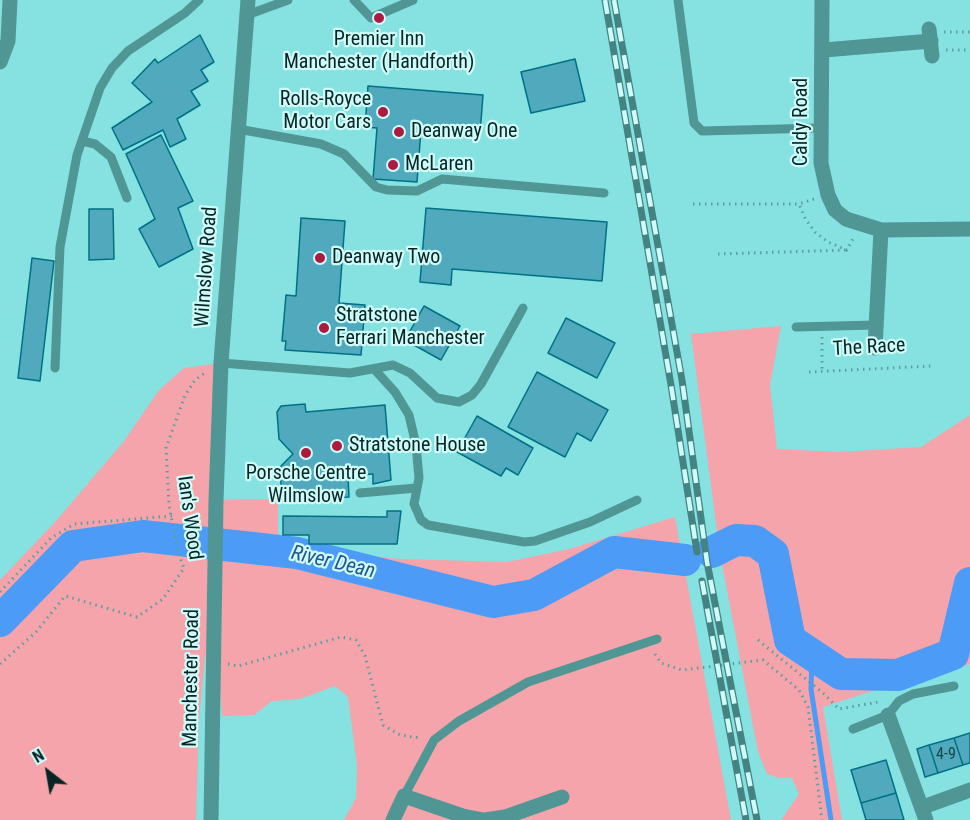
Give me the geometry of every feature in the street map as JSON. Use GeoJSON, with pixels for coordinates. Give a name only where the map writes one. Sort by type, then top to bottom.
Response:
{"type":"FeatureCollection","features":[{"type":"Feature","properties":{"kind":"street"},"geometry":{"type":"LineString","coordinates":[[0,62],[8,41],[10,0]]}},
{"type":"Feature","properties":{"kind":"street","name":"Caldy Road"},"geometry":{"type":"LineString","coordinates":[[822,0],[824,50],[820,128],[823,179],[835,210],[846,219],[881,230],[970,229]]}},
{"type":"Feature","properties":{"kind":"street","name":"Wilmslow Road"},"geometry":{"type":"LineString","coordinates":[[216,536],[221,363],[247,8]]}},
{"type":"Feature","properties":{"kind":"street"},"geometry":{"type":"LineString","coordinates":[[824,50],[931,42]]}},
{"type":"Feature","properties":{"kind":"street","name":"The Race"},"geometry":{"type":"LineString","coordinates":[[875,348],[881,230]]}},
{"type":"Feature","properties":{"kind":"street","name":"Manchester Road"},"geometry":{"type":"LineString","coordinates":[[211,820],[216,536]]}},
{"type":"Feature","properties":{"kind":"street"},"geometry":{"type":"LineString","coordinates":[[888,715],[924,814],[970,790]]}},
{"type":"Feature","properties":{"kind":"street"},"geometry":{"type":"LineString","coordinates":[[393,820],[404,796],[463,816],[484,820],[505,817],[562,797]]}},
{"type":"Feature","properties":{"kind":"lane"},"geometry":{"type":"LineString","coordinates":[[55,368],[60,247],[82,141],[100,88],[112,68],[128,51],[185,13],[199,0]]}},
{"type":"Feature","properties":{"kind":"lane"},"geometry":{"type":"LineString","coordinates":[[247,8],[288,0]]}},
{"type":"Feature","properties":{"kind":"lane"},"geometry":{"type":"LineString","coordinates":[[354,0],[371,18],[413,0]]}},
{"type":"Feature","properties":{"kind":"lane"},"geometry":{"type":"LineString","coordinates":[[678,0],[694,123],[702,131],[820,128]]}},
{"type":"Feature","properties":{"kind":"lane"},"geometry":{"type":"LineString","coordinates":[[238,129],[321,144],[344,154],[376,187],[387,190],[417,191],[442,179],[604,193]]}},
{"type":"Feature","properties":{"kind":"lane"},"geometry":{"type":"LineString","coordinates":[[82,141],[95,144],[111,157],[127,198]]}},
{"type":"Feature","properties":{"kind":"lane"},"geometry":{"type":"LineString","coordinates":[[221,363],[350,373],[393,365],[403,368],[437,398],[450,403],[459,402],[472,395],[481,384],[523,308]]}},
{"type":"Feature","properties":{"kind":"lane"},"geometry":{"type":"LineString","coordinates":[[796,327],[876,325]]}},
{"type":"Feature","properties":{"kind":"lane"},"geometry":{"type":"LineString","coordinates":[[375,370],[395,392],[409,415],[416,445],[419,478],[414,504],[421,520],[428,525],[524,542],[535,541],[590,522],[637,500]]}},
{"type":"Feature","properties":{"kind":"lane"},"geometry":{"type":"LineString","coordinates":[[360,493],[416,488]]}},
{"type":"Feature","properties":{"kind":"lane"},"geometry":{"type":"LineString","coordinates":[[404,796],[434,740],[459,722],[528,682],[657,639]]}},
{"type":"Feature","properties":{"kind":"lane"},"geometry":{"type":"LineString","coordinates":[[853,729],[888,715],[899,701],[913,694],[954,686]]}},
{"type":"Feature","properties":{"kind":"path"},"geometry":{"type":"LineString","coordinates":[[931,42],[970,32]]}},
{"type":"Feature","properties":{"kind":"path"},"geometry":{"type":"LineString","coordinates":[[931,42],[970,50]]}},
{"type":"Feature","properties":{"kind":"path"},"geometry":{"type":"LineString","coordinates":[[693,204],[799,204]]}},
{"type":"Feature","properties":{"kind":"path"},"geometry":{"type":"LineString","coordinates":[[718,254],[847,250]]}},
{"type":"Feature","properties":{"kind":"path"},"geometry":{"type":"LineString","coordinates":[[821,326],[822,372]]}},
{"type":"Feature","properties":{"kind":"path","name":"Ian's Wood"},"geometry":{"type":"LineString","coordinates":[[0,664],[36,632],[65,596],[137,616],[163,599],[184,568],[178,552],[172,517],[166,448],[171,428],[185,394],[195,380],[221,363]]}},
{"type":"Feature","properties":{"kind":"path","name":"The Race"},"geometry":{"type":"LineString","coordinates":[[809,372],[931,366]]}},
{"type":"Feature","properties":{"kind":"path"},"geometry":{"type":"LineString","coordinates":[[0,592],[51,538],[74,524],[172,517]]}},
{"type":"Feature","properties":{"kind":"path"},"geometry":{"type":"LineString","coordinates":[[238,666],[341,637],[356,640],[365,656],[383,725],[400,735],[434,740]]}},
{"type":"Feature","properties":{"kind":"path"},"geometry":{"type":"LineString","coordinates":[[758,640],[824,693],[839,709],[882,701],[888,715]]}},
{"type":"Feature","properties":{"kind":"path"},"geometry":{"type":"LineString","coordinates":[[646,642],[661,663],[682,669],[763,660],[800,690],[808,707],[822,820]]}},
{"type":"Feature","properties":{"kind":"shaded area"},"geometry":{"type":"Polygon","coordinates":[[[781,326],[770,385],[777,449],[839,452],[921,447],[970,415],[970,664],[888,686],[823,707],[842,820],[781,820],[799,794],[792,778],[779,778],[767,774],[758,752],[720,554],[691,334],[781,326]]]}},
{"type":"Feature","properties":{"kind":"shaded area"},"geometry":{"type":"Polygon","coordinates":[[[221,363],[216,500],[278,499],[278,534],[334,553],[401,559],[507,562],[569,549],[675,517],[731,820],[344,820],[356,798],[357,766],[348,697],[335,686],[300,699],[272,701],[254,715],[222,716],[214,606],[205,658],[199,720],[196,820],[0,820],[0,580],[56,521],[124,441],[159,390],[184,368],[221,363]]]}},
{"type":"Feature","properties":{"kind":"building"},"geometry":{"type":"Polygon","coordinates":[[[200,35],[214,62],[201,70],[208,81],[191,91],[200,105],[177,119],[186,139],[170,147],[163,130],[123,150],[112,128],[152,102],[132,83],[155,59],[158,63],[200,35]]]}},
{"type":"Feature","properties":{"kind":"building"},"geometry":{"type":"Polygon","coordinates":[[[575,59],[585,101],[531,113],[521,72],[575,59]]]}},
{"type":"Feature","properties":{"kind":"building","name":"Deanway One"},"geometry":{"type":"Polygon","coordinates":[[[368,86],[483,95],[480,134],[421,130],[417,182],[373,179],[377,128],[365,127],[368,86]]]}},
{"type":"Feature","properties":{"kind":"building"},"geometry":{"type":"Polygon","coordinates":[[[161,135],[193,201],[178,208],[193,249],[159,267],[139,229],[155,219],[126,154],[161,135]]]}},
{"type":"Feature","properties":{"kind":"building"},"geometry":{"type":"Polygon","coordinates":[[[426,208],[607,222],[602,281],[452,269],[451,285],[420,282],[426,208]]]}},
{"type":"Feature","properties":{"kind":"building"},"geometry":{"type":"Polygon","coordinates":[[[89,209],[113,209],[114,259],[89,260],[89,209]]]}},
{"type":"Feature","properties":{"kind":"building","name":"Deanway Two"},"geometry":{"type":"Polygon","coordinates":[[[301,218],[345,221],[339,303],[365,305],[361,355],[285,350],[286,341],[282,341],[286,295],[296,296],[301,218]]]}},
{"type":"Feature","properties":{"kind":"building"},"geometry":{"type":"Polygon","coordinates":[[[32,258],[54,261],[40,381],[18,378],[32,258]]]}},
{"type":"Feature","properties":{"kind":"building"},"geometry":{"type":"Polygon","coordinates":[[[424,306],[460,326],[441,360],[405,340],[424,306]]]}},
{"type":"Feature","properties":{"kind":"building"},"geometry":{"type":"Polygon","coordinates":[[[566,318],[615,343],[597,378],[548,353],[566,318]]]}},
{"type":"Feature","properties":{"kind":"building"},"geometry":{"type":"Polygon","coordinates":[[[537,372],[608,410],[591,441],[577,433],[565,457],[508,427],[537,372]]]}},
{"type":"Feature","properties":{"kind":"building","name":"Stratstone House"},"geometry":{"type":"Polygon","coordinates":[[[305,404],[306,412],[385,405],[391,480],[373,484],[373,474],[348,476],[349,497],[282,501],[280,467],[293,454],[279,439],[277,412],[281,406],[305,404]]]}},
{"type":"Feature","properties":{"kind":"building"},"geometry":{"type":"Polygon","coordinates":[[[477,416],[533,448],[518,475],[506,468],[501,476],[457,452],[477,416]]]}},
{"type":"Feature","properties":{"kind":"building"},"geometry":{"type":"Polygon","coordinates":[[[387,511],[401,511],[397,544],[309,544],[309,535],[283,535],[283,516],[387,517],[387,511]]]}},
{"type":"Feature","properties":{"kind":"building"},"geometry":{"type":"Polygon","coordinates":[[[970,733],[970,763],[963,765],[954,738],[970,733]]]}},
{"type":"Feature","properties":{"kind":"building"},"geometry":{"type":"Polygon","coordinates":[[[954,738],[963,765],[938,773],[929,745],[954,738]]]}},
{"type":"Feature","properties":{"kind":"building"},"geometry":{"type":"Polygon","coordinates":[[[929,745],[938,773],[925,777],[917,749],[929,745]]]}},
{"type":"Feature","properties":{"kind":"building"},"geometry":{"type":"Polygon","coordinates":[[[886,760],[896,793],[861,803],[851,770],[886,760]]]}},
{"type":"Feature","properties":{"kind":"building"},"geometry":{"type":"Polygon","coordinates":[[[896,793],[904,820],[866,820],[861,803],[896,793]]]}},
{"type":"Feature","properties":{"kind":"waterway","name":"River Dean"},"geometry":{"type":"LineString","coordinates":[[0,621],[73,546],[143,536],[297,553],[493,602],[534,595],[614,552],[685,560]]}},
{"type":"Feature","properties":{"kind":"waterway","name":"River Dean"},"geometry":{"type":"LineString","coordinates":[[712,552],[736,540],[755,541],[773,554],[790,640],[841,674],[898,675],[953,654],[970,583]]}},
{"type":"Feature","properties":{"kind":"waterway"},"geometry":{"type":"LineString","coordinates":[[812,652],[811,689],[831,820]]}},
{"type":"Feature","properties":{"kind":"railway"},"geometry":{"type":"LineString","coordinates":[[605,0],[671,385],[697,552]]}},
{"type":"Feature","properties":{"kind":"railway"},"geometry":{"type":"LineString","coordinates":[[614,0],[682,380],[707,562],[757,820]]}},
{"type":"Feature","properties":{"kind":"railway"},"geometry":{"type":"LineString","coordinates":[[702,581],[746,820]]}},
{"type":"Feature","properties":{"kind":"place","name":"Premier Inn Manchester (Handforth)"},"geometry":{"type":"Point","coordinates":[379,18]}},
{"type":"Feature","properties":{"kind":"place","name":"Rolls-Royce Motor Cars"},"geometry":{"type":"Point","coordinates":[383,112]}},
{"type":"Feature","properties":{"kind":"place","name":"Deanway One"},"geometry":{"type":"Point","coordinates":[399,132]}},
{"type":"Feature","properties":{"kind":"place","name":"McLaren"},"geometry":{"type":"Point","coordinates":[393,165]}},
{"type":"Feature","properties":{"kind":"place","name":"Deanway Two"},"geometry":{"type":"Point","coordinates":[320,258]}},
{"type":"Feature","properties":{"kind":"place","name":"Stratstone Ferrari Manchester"},"geometry":{"type":"Point","coordinates":[324,328]}},
{"type":"Feature","properties":{"kind":"place","name":"Stratstone House"},"geometry":{"type":"Point","coordinates":[337,446]}},
{"type":"Feature","properties":{"kind":"place","name":"Porsche Centre Wilmslow"},"geometry":{"type":"Point","coordinates":[306,453]}}]}
